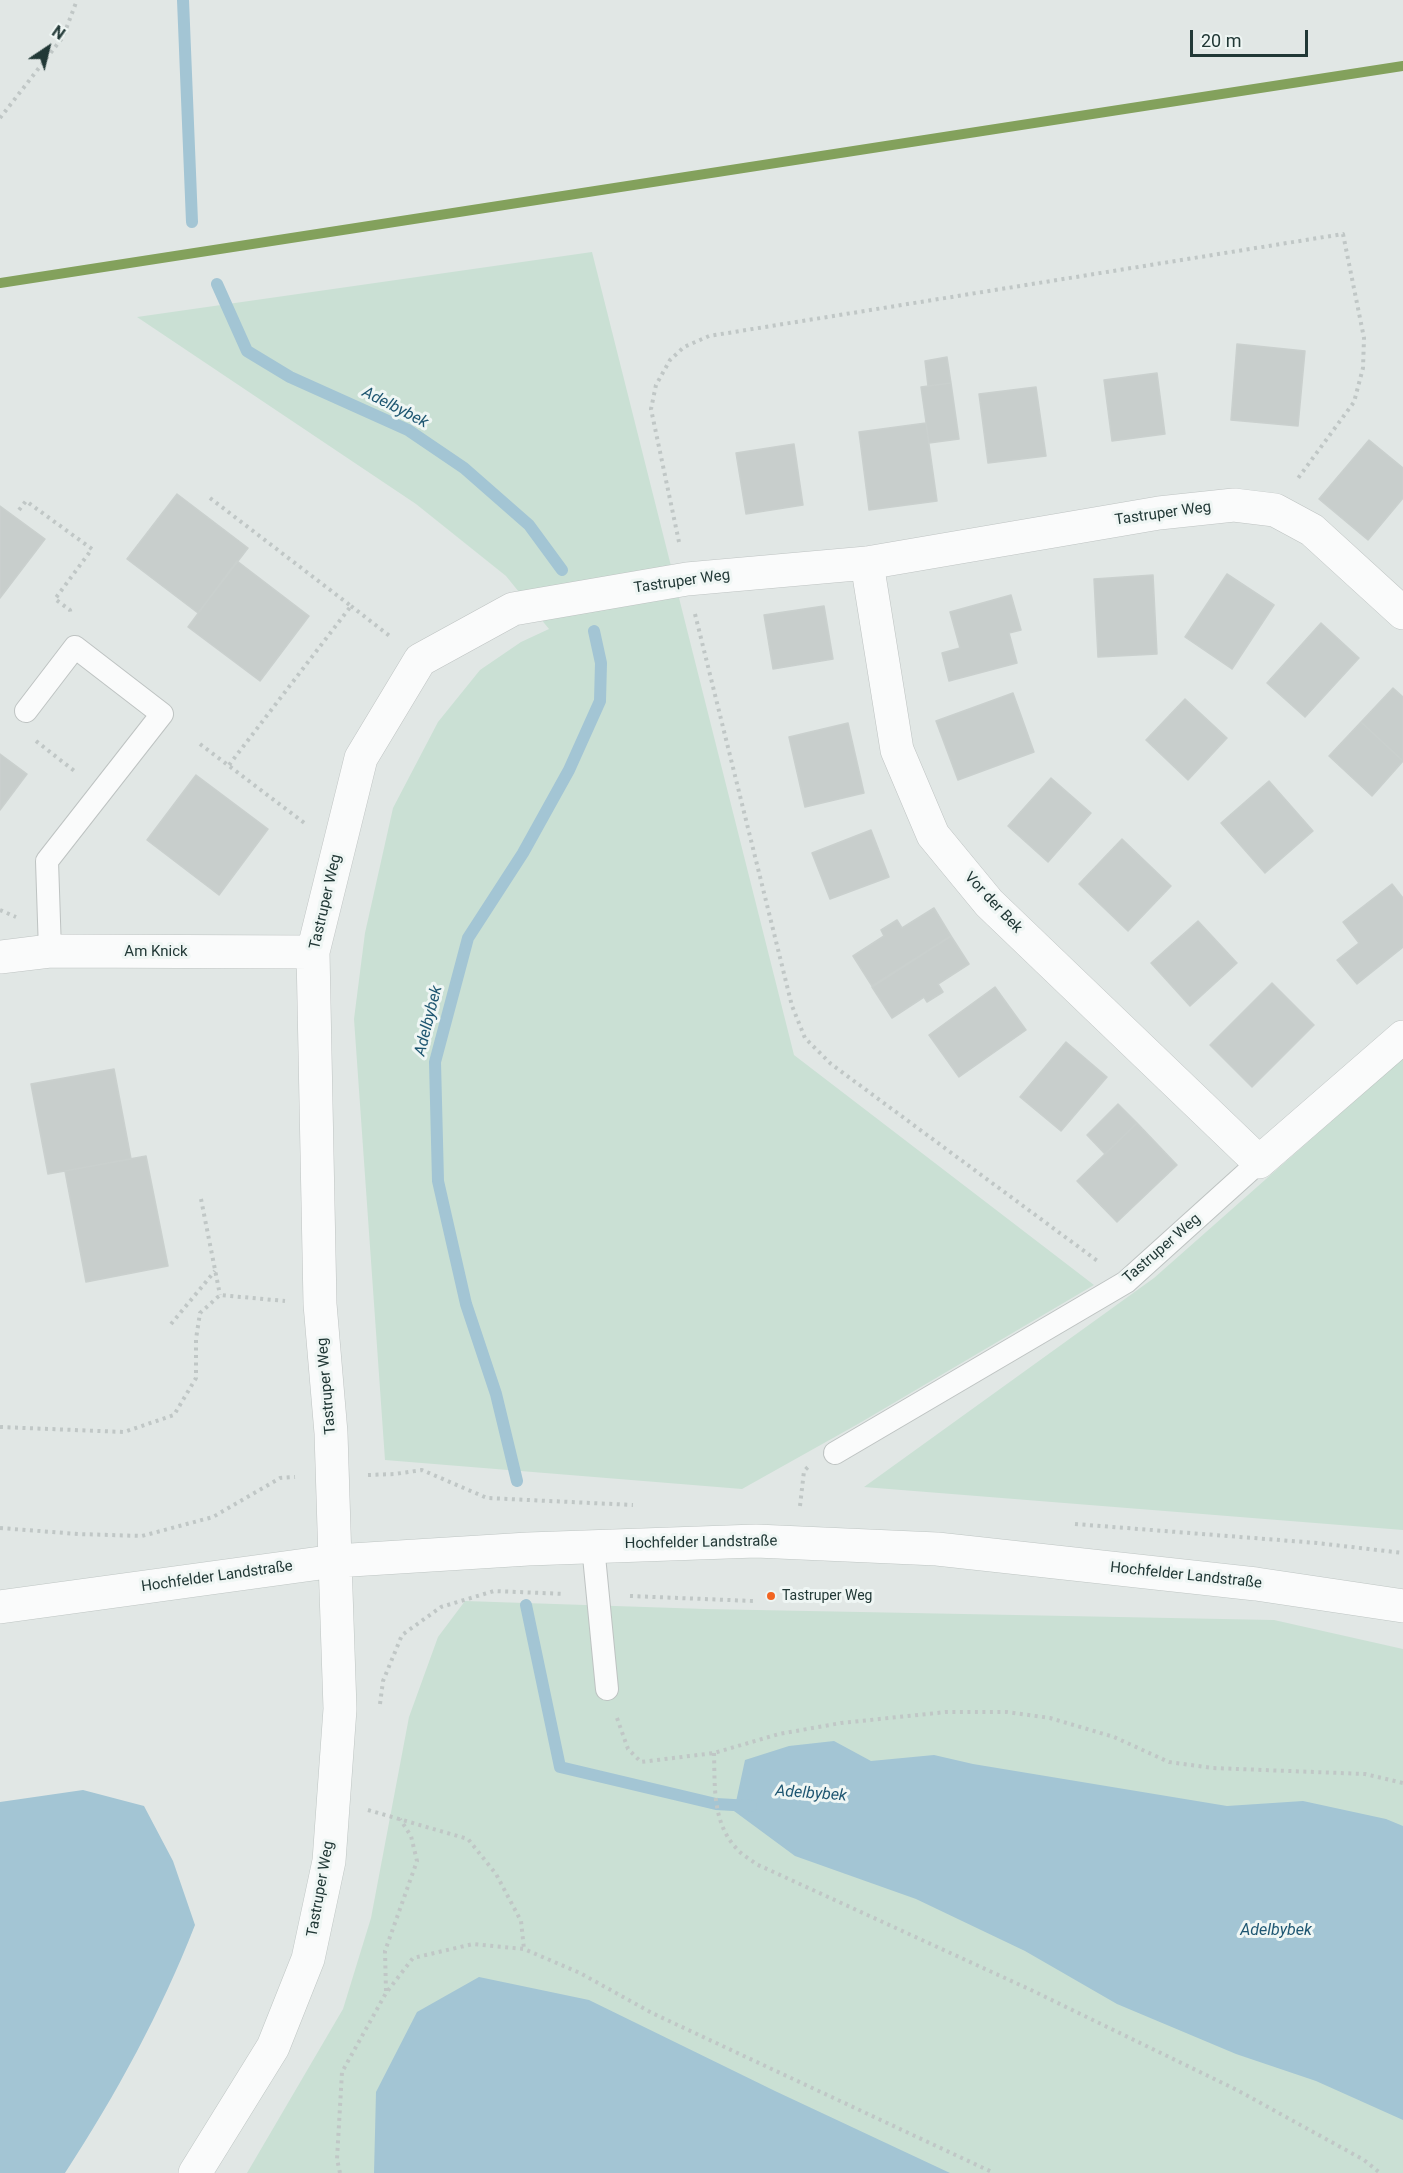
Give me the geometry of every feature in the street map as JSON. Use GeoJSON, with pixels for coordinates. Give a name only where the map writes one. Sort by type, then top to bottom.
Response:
{"type":"FeatureCollection","features":[{"type":"Feature","properties":{"kind":"street","name":"Tastruper Weg"},"geometry":{"type":"LineString","coordinates":[[195,2173],[273,2048],[308,1959],[329,1861],[340,1709],[331,1433],[320,1304],[313,952],[361,758],[420,660],[513,609],[687,579],[867,563],[1159,513],[1234,505],[1275,510],[1312,530],[1403,613]]}},
{"type":"Feature","properties":{"kind":"street","name":"Vor der Bek"},"geometry":{"type":"LineString","coordinates":[[867,563],[897,750],[933,835],[989,903],[1259,1162]]}},
{"type":"Feature","properties":{"kind":"street","name":"Am Knick"},"geometry":{"type":"LineString","coordinates":[[0,957],[50,951],[313,952]]}},
{"type":"Feature","properties":{"kind":"street","name":"Tastruper Weg"},"geometry":{"type":"LineString","coordinates":[[1259,1162],[1403,1037]]}},
{"type":"Feature","properties":{"kind":"street","name":"Hochfelder Landstraße"},"geometry":{"type":"LineString","coordinates":[[0,1607],[334,1561],[593,1546],[756,1541],[937,1549],[1256,1584],[1403,1606]]}},
{"type":"Feature","properties":{"kind":"lane"},"geometry":{"type":"LineString","coordinates":[[26,711],[75,647],[162,714],[47,861],[50,951]]}},
{"type":"Feature","properties":{"kind":"lane","name":"Tastruper Weg"},"geometry":{"type":"LineString","coordinates":[[835,1453],[1126,1282],[1259,1162]]}},
{"type":"Feature","properties":{"kind":"lane"},"geometry":{"type":"LineString","coordinates":[[593,1546],[607,1689]]}},
{"type":"Feature","properties":{"kind":"path"},"geometry":{"type":"LineString","coordinates":[[0,118],[63,37],[77,0]]}},
{"type":"Feature","properties":{"kind":"path"},"geometry":{"type":"LineString","coordinates":[[1126,1282],[831,1064],[805,1038],[792,1006],[687,579],[651,410],[656,385],[670,360],[684,347],[709,336],[1342,234],[1364,338],[1363,368],[1354,402],[1275,510]]}},
{"type":"Feature","properties":{"kind":"path"},"geometry":{"type":"LineString","coordinates":[[210,498],[420,660]]}},
{"type":"Feature","properties":{"kind":"path"},"geometry":{"type":"LineString","coordinates":[[19,510],[26,501],[92,549],[55,599],[70,610]]}},
{"type":"Feature","properties":{"kind":"path"},"geometry":{"type":"LineString","coordinates":[[229,765],[351,606]]}},
{"type":"Feature","properties":{"kind":"path"},"geometry":{"type":"LineString","coordinates":[[28,735],[101,792]]}},
{"type":"Feature","properties":{"kind":"path"},"geometry":{"type":"LineString","coordinates":[[200,744],[311,827]]}},
{"type":"Feature","properties":{"kind":"path"},"geometry":{"type":"LineString","coordinates":[[201,1199],[220,1295]]}},
{"type":"Feature","properties":{"kind":"path"},"geometry":{"type":"LineString","coordinates":[[171,1324],[215,1270]]}},
{"type":"Feature","properties":{"kind":"path"},"geometry":{"type":"LineString","coordinates":[[0,1427],[124,1432],[174,1415],[196,1378],[196,1338],[200,1313],[220,1295],[320,1304]]}},
{"type":"Feature","properties":{"kind":"path"},"geometry":{"type":"LineString","coordinates":[[799,1514],[804,1471],[812,1463],[835,1453]]}},
{"type":"Feature","properties":{"kind":"path"},"geometry":{"type":"LineString","coordinates":[[0,1528],[142,1536],[213,1517],[280,1478]]}},
{"type":"Feature","properties":{"kind":"path"},"geometry":{"type":"LineString","coordinates":[[378,1716],[383,1681],[402,1635],[441,1607],[494,1591],[753,1601]]}},
{"type":"Feature","properties":{"kind":"path"},"geometry":{"type":"LineString","coordinates":[[607,1689],[628,1749],[641,1762],[714,1753],[779,1734],[841,1723],[946,1712],[1007,1712],[1050,1718],[1114,1737],[1169,1762],[1213,1768],[1365,1774],[1403,1783]]}},
{"type":"Feature","properties":{"kind":"path"},"geometry":{"type":"LineString","coordinates":[[714,1753],[716,1804],[722,1827],[737,1850],[756,1864],[1029,1989],[1237,2090],[1364,2160],[1380,2173]]}},
{"type":"Feature","properties":{"kind":"path"},"geometry":{"type":"LineString","coordinates":[[386,1993],[385,1951],[417,1861],[411,1836],[400,1819],[468,1839],[496,1874],[521,1921],[524,1949]]}},
{"type":"Feature","properties":{"kind":"path"},"geometry":{"type":"LineString","coordinates":[[340,2173],[337,2159],[342,2072],[386,1993],[413,1958],[473,1944],[524,1949],[580,1973],[652,2013],[994,2173]]}},
{"type":"Feature","properties":{"kind":"green space"},"geometry":{"type":"Polygon","coordinates":[[[592,252],[794,1055],[1094,1285],[858,1424],[742,1489],[385,1460],[354,1019],[365,933],[393,808],[438,722],[480,670],[521,642],[549,629],[506,576],[416,504],[137,317],[592,252]]]}},
{"type":"Feature","properties":{"kind":"green space"},"geometry":{"type":"Polygon","coordinates":[[[1403,1058],[1403,1530],[864,1487],[1154,1278],[1403,1058]]]}},
{"type":"Feature","properties":{"kind":"green space"},"geometry":{"type":"Polygon","coordinates":[[[465,1601],[705,1609],[1274,1620],[1403,1649],[1403,2173],[247,2173],[343,2009],[371,1918],[409,1717],[438,1637],[465,1601]]]}},
{"type":"Feature","properties":{"kind":"water","name":"Adelbybek"},"geometry":{"type":"Polygon","coordinates":[[[834,1741],[871,1761],[934,1755],[973,1764],[1227,1806],[1303,1801],[1386,1819],[1403,1826],[1403,2120],[1316,2081],[1236,2054],[1117,2004],[1025,1951],[916,1899],[795,1856],[734,1811],[745,1760],[789,1746],[834,1741]]]}},
{"type":"Feature","properties":{"kind":"water"},"geometry":{"type":"Polygon","coordinates":[[[83,1790],[144,1806],[173,1861],[195,1925],[168,1989],[136,2052],[102,2114],[65,2173],[0,2173],[0,1802],[83,1790]]]}},
{"type":"Feature","properties":{"kind":"water"},"geometry":{"type":"Polygon","coordinates":[[[479,1977],[589,2000],[950,2173],[374,2173],[376,2092],[417,2012],[479,1977]]]}},
{"type":"Feature","properties":{"kind":"building"},"geometry":{"type":"Polygon","coordinates":[[[1237,344],[1305,351],[1298,426],[1231,420],[1237,344]]]}},
{"type":"Feature","properties":{"kind":"building"},"geometry":{"type":"Polygon","coordinates":[[[947,357],[951,383],[928,386],[925,361],[947,357]]]}},
{"type":"Feature","properties":{"kind":"building"},"geometry":{"type":"Polygon","coordinates":[[[1157,373],[1165,434],[1112,441],[1104,380],[1157,373]]]}},
{"type":"Feature","properties":{"kind":"building"},"geometry":{"type":"Polygon","coordinates":[[[951,383],[959,439],[929,443],[921,387],[951,383]]]}},
{"type":"Feature","properties":{"kind":"building"},"geometry":{"type":"Polygon","coordinates":[[[1036,387],[1046,456],[988,463],[979,394],[1036,387]]]}},
{"type":"Feature","properties":{"kind":"building"},"geometry":{"type":"Polygon","coordinates":[[[926,423],[937,501],[869,510],[859,432],[926,423]]]}},
{"type":"Feature","properties":{"kind":"building"},"geometry":{"type":"Polygon","coordinates":[[[1369,440],[1403,468],[1403,498],[1368,540],[1319,499],[1369,440]]]}},
{"type":"Feature","properties":{"kind":"building"},"geometry":{"type":"Polygon","coordinates":[[[794,444],[803,505],[746,514],[736,453],[794,444]]]}},
{"type":"Feature","properties":{"kind":"building"},"geometry":{"type":"Polygon","coordinates":[[[177,494],[248,548],[198,613],[127,559],[177,494]]]}},
{"type":"Feature","properties":{"kind":"building"},"geometry":{"type":"Polygon","coordinates":[[[0,506],[45,539],[0,598],[0,506]]]}},
{"type":"Feature","properties":{"kind":"building"},"geometry":{"type":"Polygon","coordinates":[[[237,561],[309,616],[260,681],[188,627],[237,561]]]}},
{"type":"Feature","properties":{"kind":"building"},"geometry":{"type":"Polygon","coordinates":[[[1227,574],[1274,605],[1232,669],[1185,637],[1227,574]]]}},
{"type":"Feature","properties":{"kind":"building"},"geometry":{"type":"Polygon","coordinates":[[[1153,575],[1157,654],[1098,657],[1094,579],[1153,575]]]}},
{"type":"Feature","properties":{"kind":"building"},"geometry":{"type":"Polygon","coordinates":[[[1011,595],[1021,630],[1009,633],[1017,663],[949,681],[942,653],[960,648],[950,612],[1011,595]]]}},
{"type":"Feature","properties":{"kind":"building"},"geometry":{"type":"Polygon","coordinates":[[[824,606],[833,659],[773,669],[764,615],[824,606]]]}},
{"type":"Feature","properties":{"kind":"building"},"geometry":{"type":"Polygon","coordinates":[[[1321,623],[1359,658],[1305,717],[1267,683],[1321,623]]]}},
{"type":"Feature","properties":{"kind":"building"},"geometry":{"type":"Polygon","coordinates":[[[1393,688],[1403,697],[1403,761],[1361,722],[1393,688]]]}},
{"type":"Feature","properties":{"kind":"building"},"geometry":{"type":"Polygon","coordinates":[[[1013,693],[1034,752],[958,780],[936,721],[1013,693]]]}},
{"type":"Feature","properties":{"kind":"building"},"geometry":{"type":"Polygon","coordinates":[[[1185,699],[1227,738],[1188,780],[1146,740],[1185,699]]]}},
{"type":"Feature","properties":{"kind":"building"},"geometry":{"type":"Polygon","coordinates":[[[1361,722],[1403,761],[1372,796],[1329,756],[1361,722]]]}},
{"type":"Feature","properties":{"kind":"building"},"geometry":{"type":"Polygon","coordinates":[[[848,723],[864,793],[805,807],[789,737],[848,723]]]}},
{"type":"Feature","properties":{"kind":"building"},"geometry":{"type":"Polygon","coordinates":[[[0,754],[27,774],[0,810],[0,754]]]}},
{"type":"Feature","properties":{"kind":"building"},"geometry":{"type":"Polygon","coordinates":[[[196,775],[268,829],[219,895],[147,840],[196,775]]]}},
{"type":"Feature","properties":{"kind":"building"},"geometry":{"type":"Polygon","coordinates":[[[1051,778],[1091,813],[1048,862],[1008,826],[1051,778]]]}},
{"type":"Feature","properties":{"kind":"building"},"geometry":{"type":"Polygon","coordinates":[[[1269,781],[1313,831],[1265,873],[1221,823],[1269,781]]]}},
{"type":"Feature","properties":{"kind":"building"},"geometry":{"type":"Polygon","coordinates":[[[871,830],[889,877],[830,899],[812,853],[871,830]]]}},
{"type":"Feature","properties":{"kind":"building"},"geometry":{"type":"Polygon","coordinates":[[[1122,839],[1171,886],[1128,931],[1079,884],[1122,839]]]}},
{"type":"Feature","properties":{"kind":"building"},"geometry":{"type":"Polygon","coordinates":[[[1392,884],[1403,898],[1403,947],[1357,984],[1337,960],[1359,943],[1343,922],[1392,884]]]}},
{"type":"Feature","properties":{"kind":"building"},"geometry":{"type":"Polygon","coordinates":[[[934,908],[951,936],[872,986],[853,956],[884,936],[881,930],[897,920],[902,928],[934,908]]]}},
{"type":"Feature","properties":{"kind":"building"},"geometry":{"type":"Polygon","coordinates":[[[1198,921],[1237,963],[1190,1006],[1151,963],[1198,921]]]}},
{"type":"Feature","properties":{"kind":"building"},"geometry":{"type":"Polygon","coordinates":[[[951,936],[969,964],[938,984],[943,992],[927,1002],[924,997],[892,1018],[872,987],[951,936]]]}},
{"type":"Feature","properties":{"kind":"building"},"geometry":{"type":"Polygon","coordinates":[[[1272,983],[1314,1025],[1252,1087],[1210,1045],[1272,983]]]}},
{"type":"Feature","properties":{"kind":"building"},"geometry":{"type":"Polygon","coordinates":[[[995,987],[1026,1030],[959,1077],[929,1035],[995,987]]]}},
{"type":"Feature","properties":{"kind":"building"},"geometry":{"type":"Polygon","coordinates":[[[1066,1042],[1107,1077],[1061,1131],[1020,1097],[1066,1042]]]}},
{"type":"Feature","properties":{"kind":"building"},"geometry":{"type":"Polygon","coordinates":[[[114,1069],[131,1159],[48,1174],[31,1084],[114,1069]]]}},
{"type":"Feature","properties":{"kind":"building"},"geometry":{"type":"Polygon","coordinates":[[[1118,1104],[1137,1123],[1105,1154],[1087,1135],[1118,1104]]]}},
{"type":"Feature","properties":{"kind":"building"},"geometry":{"type":"Polygon","coordinates":[[[1137,1123],[1177,1165],[1117,1222],[1077,1181],[1137,1123]]]}},
{"type":"Feature","properties":{"kind":"building"},"geometry":{"type":"Polygon","coordinates":[[[146,1156],[168,1266],[86,1282],[65,1171],[146,1156]]]}},
{"type":"Feature","properties":{"kind":"waterway","name":"Adelbybek"},"geometry":{"type":"LineString","coordinates":[[183,0],[192,222]]}},
{"type":"Feature","properties":{"kind":"waterway","name":"Adelbybek"},"geometry":{"type":"LineString","coordinates":[[217,284],[247,351],[290,377],[408,430],[464,468],[529,525],[562,570]]}},
{"type":"Feature","properties":{"kind":"waterway","name":"Adelbybek"},"geometry":{"type":"LineString","coordinates":[[517,1481],[496,1394],[466,1304],[438,1181],[435,1062],[468,938],[523,853],[569,770],[600,701],[601,663],[594,631]]}},
{"type":"Feature","properties":{"kind":"waterway","name":"Adelbybek"},"geometry":{"type":"LineString","coordinates":[[526,1605],[560,1767],[716,1804],[751,1806]]}},
{"type":"Feature","properties":{"kind":"transit line"},"geometry":{"type":"LineString","coordinates":[[0,283],[1403,66]]}},
{"type":"Feature","properties":{"kind":"place","name":"Tastruper Weg"},"geometry":{"type":"Point","coordinates":[771,1596]}}]}
